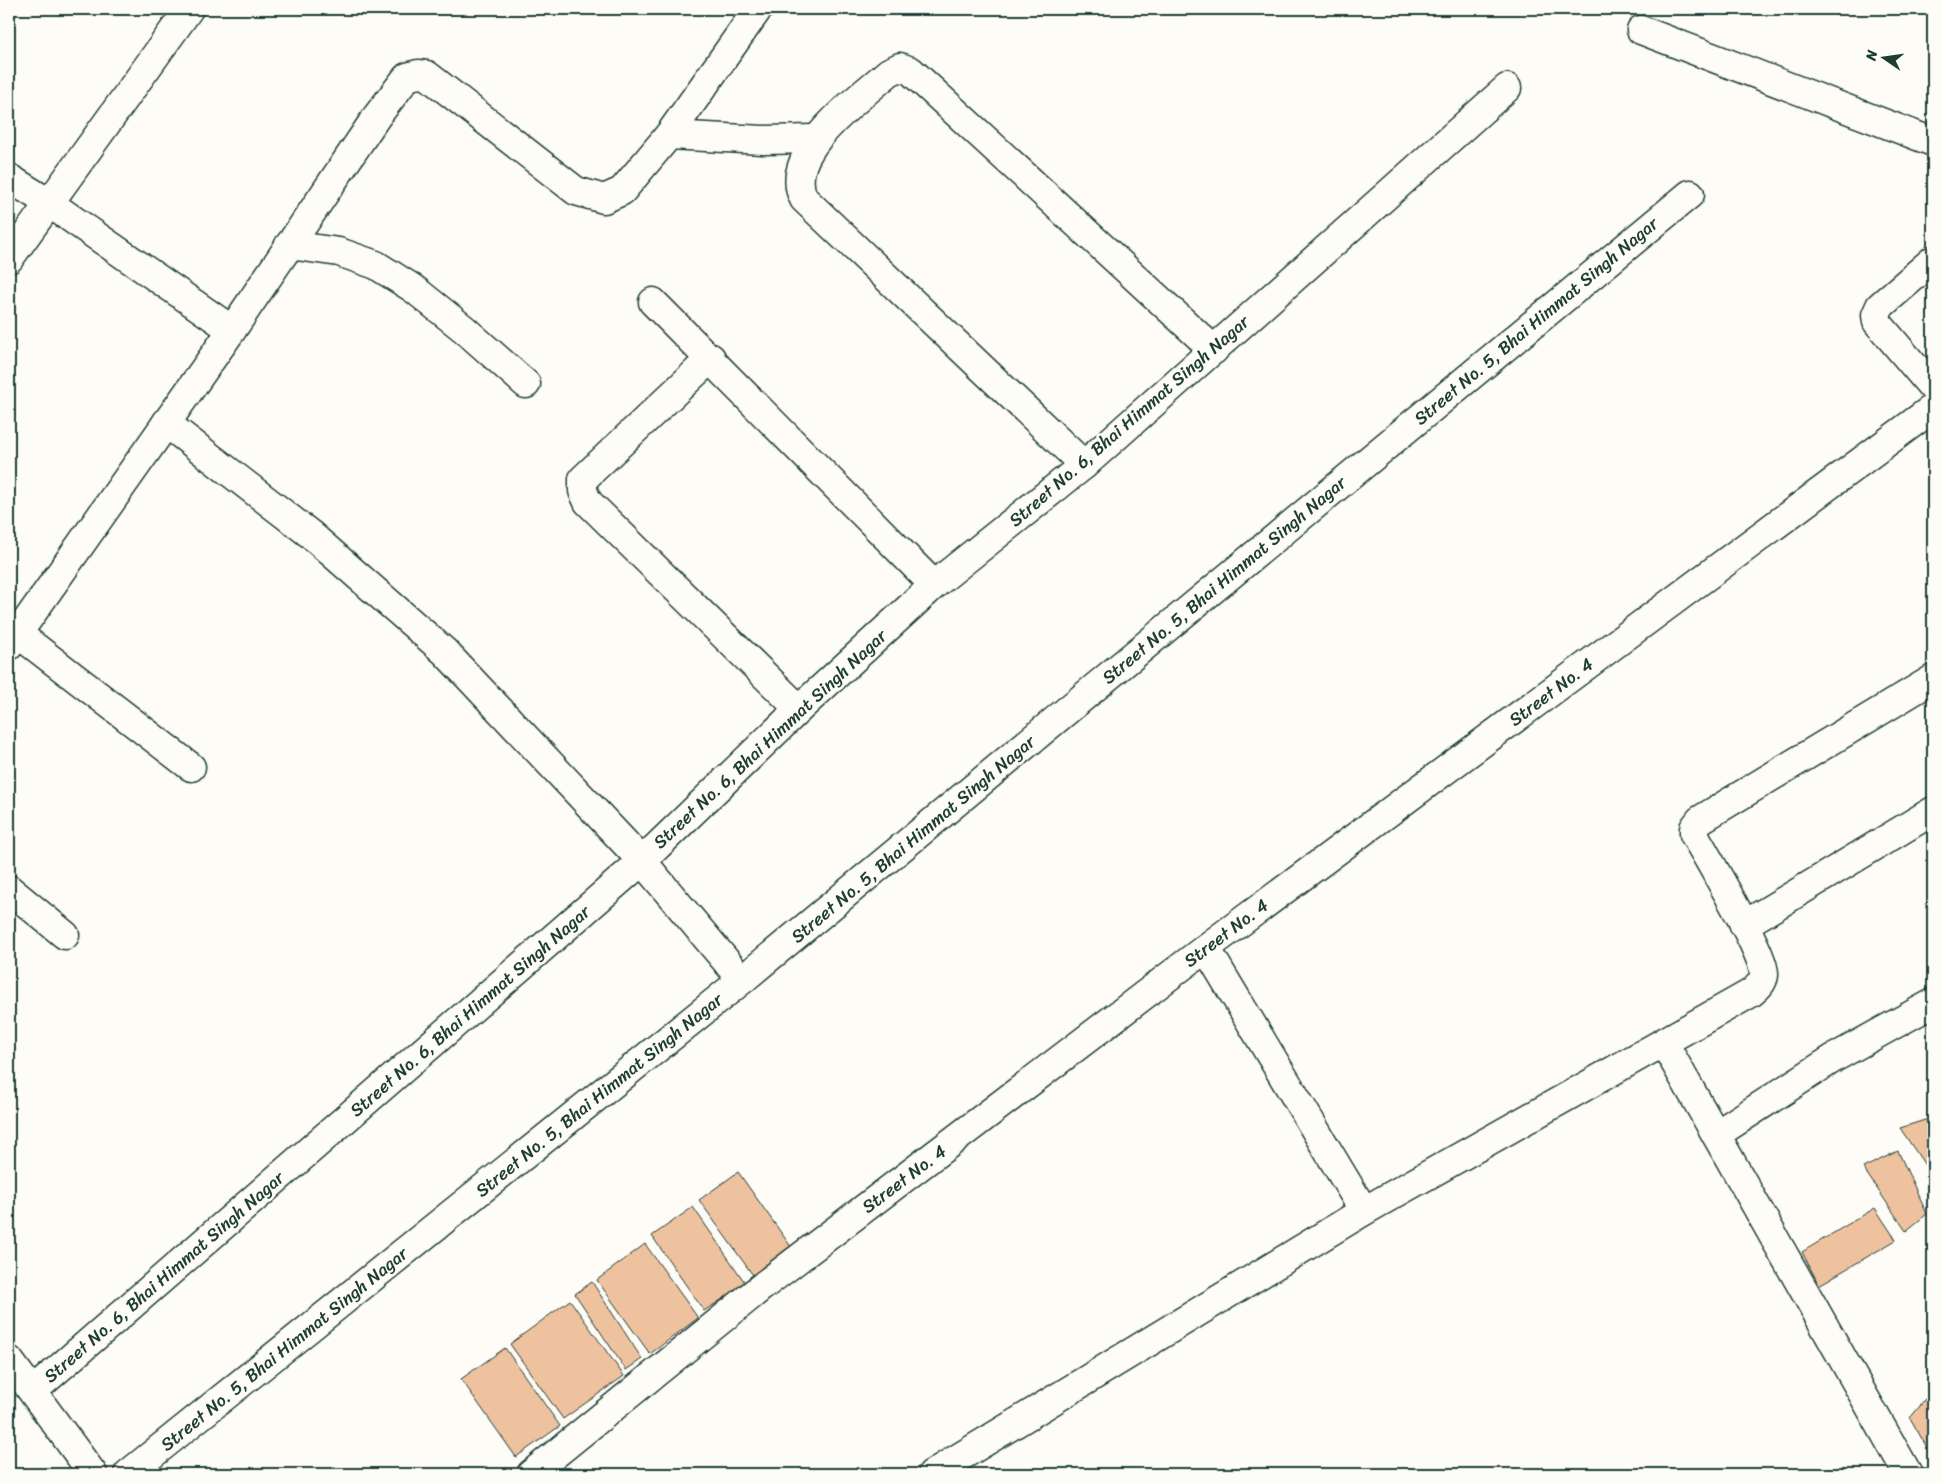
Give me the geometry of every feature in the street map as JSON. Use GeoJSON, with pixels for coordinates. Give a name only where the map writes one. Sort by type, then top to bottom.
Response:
{"type":"FeatureCollection","features":[{"type":"Feature","properties":{"kind":"street"},"geometry":{"type":"LineString","coordinates":[[9,259],[189,9]]}},
{"type":"Feature","properties":{"kind":"street"},"geometry":{"type":"LineString","coordinates":[[191,767],[13,639],[232,330],[406,77],[418,74],[426,76],[576,191],[604,199],[622,192],[669,135],[758,9]]}},
{"type":"Feature","properties":{"kind":"street"},"geometry":{"type":"LineString","coordinates":[[1641,30],[1933,142]]}},
{"type":"Feature","properties":{"kind":"street"},"geometry":{"type":"LineString","coordinates":[[1084,465],[804,199],[799,190],[799,174],[815,139],[889,72],[900,68],[912,71],[1214,350]]}},
{"type":"Feature","properties":{"kind":"street","name":"Street No. 6, Bhai Himmat Singh Nagar"},"geometry":{"type":"LineString","coordinates":[[33,1392],[642,861],[799,709],[934,585],[1084,465],[1507,88]]}},
{"type":"Feature","properties":{"kind":"street"},"geometry":{"type":"LineString","coordinates":[[669,135],[763,140],[815,139]]}},
{"type":"Feature","properties":{"kind":"street"},"geometry":{"type":"LineString","coordinates":[[9,178],[49,203],[232,330]]}},
{"type":"Feature","properties":{"kind":"street","name":"Street No. 5, Bhai Himmat Singh Nagar"},"geometry":{"type":"LineString","coordinates":[[128,1474],[742,980],[1690,194]]}},
{"type":"Feature","properties":{"kind":"street"},"geometry":{"type":"LineString","coordinates":[[289,245],[338,252],[376,265],[414,289],[464,329],[526,384]]}},
{"type":"Feature","properties":{"kind":"street"},"geometry":{"type":"LineString","coordinates":[[1933,260],[1880,306],[1876,315],[1877,322],[1933,388]]}},
{"type":"Feature","properties":{"kind":"street"},"geometry":{"type":"LineString","coordinates":[[653,302],[934,585]]}},
{"type":"Feature","properties":{"kind":"street"},"geometry":{"type":"LineString","coordinates":[[710,358],[583,479],[583,490],[588,502],[799,709]]}},
{"type":"Feature","properties":{"kind":"street","name":"Street No. 4"},"geometry":{"type":"LineString","coordinates":[[531,1474],[764,1285],[1206,948],[1933,408]]}},
{"type":"Feature","properties":{"kind":"street"},"geometry":{"type":"LineString","coordinates":[[166,423],[310,534],[445,652],[642,861],[742,980]]}},
{"type":"Feature","properties":{"kind":"street"},"geometry":{"type":"LineString","coordinates":[[932,1474],[1364,1211],[1751,993],[1760,985],[1764,974],[1762,964],[1744,925],[1694,834],[1694,828],[1700,820],[1933,679]]}},
{"type":"Feature","properties":{"kind":"street"},"geometry":{"type":"LineString","coordinates":[[1744,925],[1933,811]]}},
{"type":"Feature","properties":{"kind":"street"},"geometry":{"type":"LineString","coordinates":[[9,890],[65,935]]}},
{"type":"Feature","properties":{"kind":"street"},"geometry":{"type":"LineString","coordinates":[[1206,948],[1364,1211]]}},
{"type":"Feature","properties":{"kind":"street"},"geometry":{"type":"LineString","coordinates":[[1717,1134],[1834,1058],[1933,1003]]}},
{"type":"Feature","properties":{"kind":"street"},"geometry":{"type":"LineString","coordinates":[[1664,1043],[1908,1474]]}},
{"type":"Feature","properties":{"kind":"street"},"geometry":{"type":"LineString","coordinates":[[9,1360],[93,1474]]}},
{"type":"Feature","properties":{"kind":"building"},"geometry":{"type":"Polygon","coordinates":[[[1928,1119],[1933,1126],[1933,1177],[1900,1128],[1928,1119]]]}},
{"type":"Feature","properties":{"kind":"building"},"geometry":{"type":"Polygon","coordinates":[[[1898,1151],[1927,1214],[1906,1231],[1863,1168],[1898,1151]]]}},
{"type":"Feature","properties":{"kind":"building"},"geometry":{"type":"Polygon","coordinates":[[[738,1172],[794,1251],[755,1278],[699,1200],[738,1172]]]}},
{"type":"Feature","properties":{"kind":"building"},"geometry":{"type":"Polygon","coordinates":[[[693,1207],[746,1284],[704,1311],[652,1236],[693,1207]]]}},
{"type":"Feature","properties":{"kind":"building"},"geometry":{"type":"Polygon","coordinates":[[[1875,1208],[1896,1240],[1819,1285],[1802,1252],[1875,1208]]]}},
{"type":"Feature","properties":{"kind":"building"},"geometry":{"type":"Polygon","coordinates":[[[645,1244],[698,1318],[650,1354],[597,1280],[645,1244]]]}},
{"type":"Feature","properties":{"kind":"building"},"geometry":{"type":"Polygon","coordinates":[[[592,1282],[642,1359],[626,1370],[575,1294],[592,1282]]]}},
{"type":"Feature","properties":{"kind":"building"},"geometry":{"type":"Polygon","coordinates":[[[570,1300],[624,1376],[563,1419],[510,1344],[570,1300]]]}},
{"type":"Feature","properties":{"kind":"building"},"geometry":{"type":"Polygon","coordinates":[[[505,1348],[560,1426],[516,1457],[461,1379],[505,1348]]]}},
{"type":"Feature","properties":{"kind":"building"},"geometry":{"type":"Polygon","coordinates":[[[1930,1394],[1933,1399],[1933,1458],[1910,1418],[1930,1394]]]}}]}
